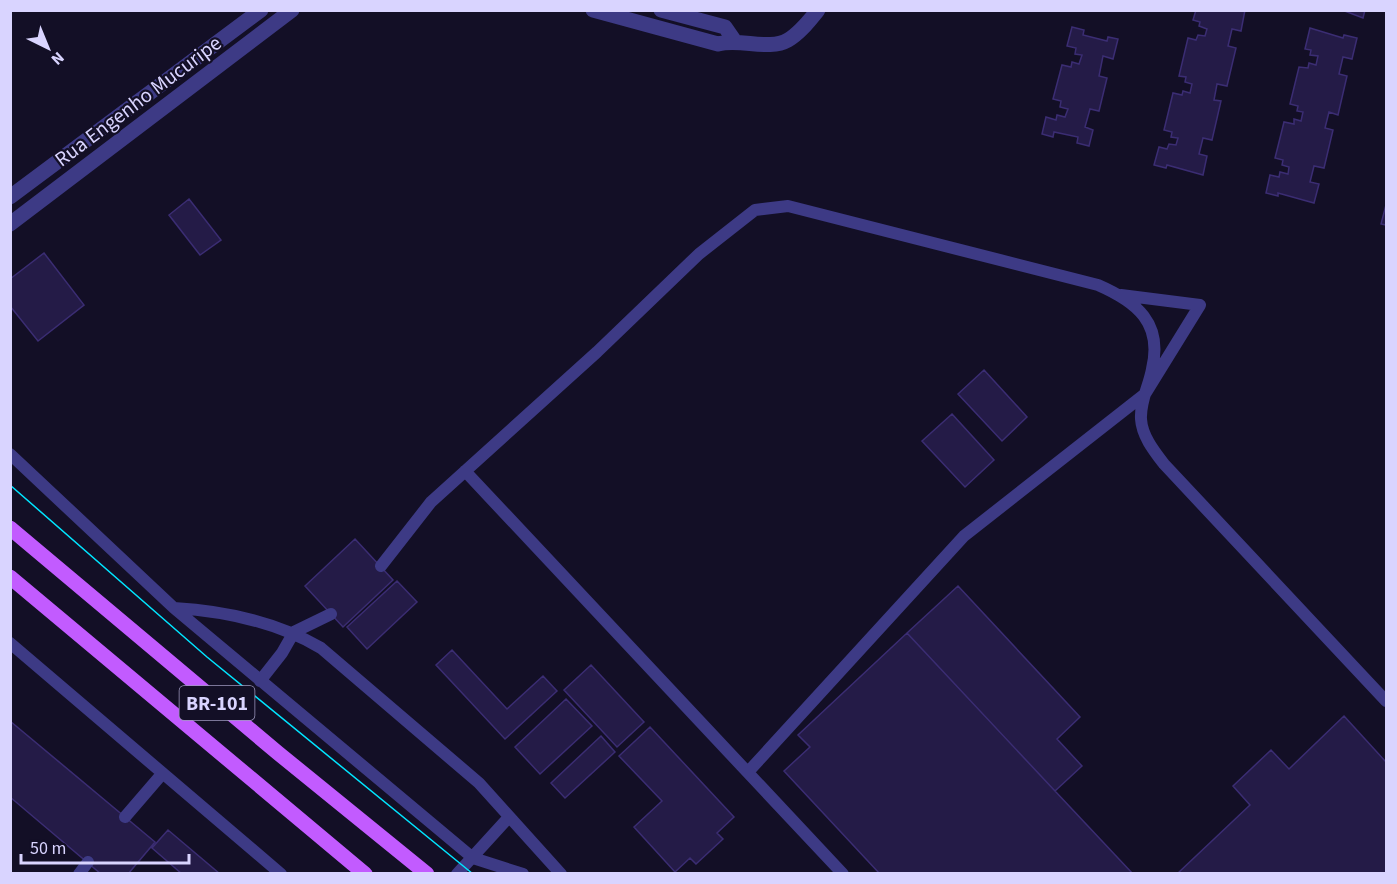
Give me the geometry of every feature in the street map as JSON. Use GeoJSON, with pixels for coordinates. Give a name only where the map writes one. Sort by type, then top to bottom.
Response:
{"type":"FeatureCollection","features":[{"type":"Feature","properties":{"kind":"main road","name":"BR-101"},"geometry":{"type":"LineString","coordinates":[[10,528],[278,753],[427,873]]}},
{"type":"Feature","properties":{"kind":"main road","name":"BR-101"},"geometry":{"type":"LineString","coordinates":[[10,577],[365,873]]}},
{"type":"Feature","properties":{"kind":"street","name":"Rua Engenho Mucuripe"},"geometry":{"type":"LineString","coordinates":[[10,197],[261,10]]}},
{"type":"Feature","properties":{"kind":"street","name":"Rua Engenho Mucuripe"},"geometry":{"type":"LineString","coordinates":[[10,224],[292,10]]}},
{"type":"Feature","properties":{"kind":"street"},"geometry":{"type":"LineString","coordinates":[[593,10],[718,44],[734,40],[776,45],[787,41],[801,30],[818,10]]}},
{"type":"Feature","properties":{"kind":"street"},"geometry":{"type":"LineString","coordinates":[[661,10],[725,27],[734,40]]}},
{"type":"Feature","properties":{"kind":"lane"},"geometry":{"type":"LineString","coordinates":[[381,566],[431,502],[699,254],[755,210],[788,206],[1098,285],[1121,295],[1200,305],[1144,394],[964,537],[748,772]]}},
{"type":"Feature","properties":{"kind":"lane"},"geometry":{"type":"LineString","coordinates":[[1121,295],[1151,326],[1156,345],[1144,394],[1141,420],[1147,441],[1164,464],[1386,701]]}},
{"type":"Feature","properties":{"kind":"lane"},"geometry":{"type":"LineString","coordinates":[[10,454],[174,608],[473,858],[523,873]]}},
{"type":"Feature","properties":{"kind":"lane"},"geometry":{"type":"LineString","coordinates":[[465,471],[843,873]]}},
{"type":"Feature","properties":{"kind":"lane"},"geometry":{"type":"LineString","coordinates":[[174,608],[208,610],[294,632],[321,648],[479,783],[561,873]]}},
{"type":"Feature","properties":{"kind":"lane"},"geometry":{"type":"LineString","coordinates":[[260,681],[282,653],[294,632],[331,614]]}},
{"type":"Feature","properties":{"kind":"lane"},"geometry":{"type":"LineString","coordinates":[[10,643],[281,873]]}},
{"type":"Feature","properties":{"kind":"lane"},"geometry":{"type":"LineString","coordinates":[[125,817],[162,774]]}},
{"type":"Feature","properties":{"kind":"lane"},"geometry":{"type":"LineString","coordinates":[[457,873],[509,817]]}},
{"type":"Feature","properties":{"kind":"lane"},"geometry":{"type":"LineString","coordinates":[[78,873],[88,862]]}},
{"type":"Feature","properties":{"kind":"building"},"geometry":{"type":"Polygon","coordinates":[[[1196,10],[1245,10],[1241,31],[1232,29],[1228,46],[1236,48],[1227,86],[1217,84],[1214,100],[1221,101],[1212,140],[1203,138],[1199,154],[1207,156],[1203,175],[1167,165],[1166,168],[1154,165],[1159,147],[1167,149],[1169,144],[1176,145],[1178,138],[1171,137],[1172,132],[1164,130],[1173,93],[1182,95],[1183,91],[1190,93],[1192,84],[1185,82],[1186,77],[1179,76],[1188,38],[1196,40],[1198,35],[1205,36],[1207,29],[1199,26],[1200,22],[1193,20],[1196,10]]]}},
{"type":"Feature","properties":{"kind":"building"},"geometry":{"type":"Polygon","coordinates":[[[1342,10],[1365,10],[1363,18],[1342,10]]]}},
{"type":"Feature","properties":{"kind":"building"},"geometry":{"type":"Polygon","coordinates":[[[1072,27],[1084,30],[1083,35],[1107,41],[1108,37],[1118,39],[1113,59],[1103,56],[1099,76],[1107,78],[1099,111],[1090,109],[1085,127],[1093,130],[1089,146],[1077,143],[1078,137],[1054,132],[1053,137],[1042,134],[1046,117],[1056,120],[1057,115],[1065,117],[1068,109],[1060,107],[1061,101],[1053,99],[1062,65],[1071,67],[1072,62],[1079,64],[1082,55],[1075,54],[1076,48],[1067,46],[1072,27]]]}},
{"type":"Feature","properties":{"kind":"building"},"geometry":{"type":"Polygon","coordinates":[[[1310,28],[1343,38],[1344,35],[1357,38],[1352,59],[1343,57],[1339,74],[1347,76],[1338,115],[1329,112],[1325,128],[1333,130],[1324,168],[1314,166],[1310,182],[1319,184],[1314,203],[1278,193],[1278,196],[1266,193],[1270,175],[1279,177],[1280,172],[1288,174],[1289,167],[1282,165],[1283,160],[1275,158],[1284,122],[1294,124],[1294,119],[1301,121],[1303,112],[1297,111],[1298,106],[1290,104],[1299,67],[1308,68],[1309,63],[1316,65],[1318,56],[1310,55],[1311,50],[1305,49],[1310,28]]]}},
{"type":"Feature","properties":{"kind":"building"},"geometry":{"type":"Polygon","coordinates":[[[189,199],[221,240],[200,255],[169,215],[189,199]]]}},
{"type":"Feature","properties":{"kind":"building"},"geometry":{"type":"Polygon","coordinates":[[[1386,205],[1386,225],[1381,224],[1386,205]]]}},
{"type":"Feature","properties":{"kind":"building"},"geometry":{"type":"Polygon","coordinates":[[[44,253],[84,305],[38,341],[10,306],[10,279],[44,253]]]}},
{"type":"Feature","properties":{"kind":"building"},"geometry":{"type":"Polygon","coordinates":[[[984,370],[1027,417],[1002,441],[958,394],[984,370]]]}},
{"type":"Feature","properties":{"kind":"building"},"geometry":{"type":"Polygon","coordinates":[[[952,414],[994,460],[965,487],[922,441],[952,414]]]}},
{"type":"Feature","properties":{"kind":"building"},"geometry":{"type":"Polygon","coordinates":[[[355,539],[393,580],[343,627],[305,586],[355,539]]]}},
{"type":"Feature","properties":{"kind":"building"},"geometry":{"type":"Polygon","coordinates":[[[397,581],[417,602],[367,649],[347,627],[397,581]]]}},
{"type":"Feature","properties":{"kind":"building"},"geometry":{"type":"Polygon","coordinates":[[[958,586],[1080,717],[1057,739],[1082,766],[1055,791],[907,633],[958,586]]]}},
{"type":"Feature","properties":{"kind":"building"},"geometry":{"type":"Polygon","coordinates":[[[907,633],[1133,874],[880,874],[784,771],[810,747],[798,735],[907,633]]]}},
{"type":"Feature","properties":{"kind":"building"},"geometry":{"type":"Polygon","coordinates":[[[452,650],[507,709],[543,676],[557,691],[505,739],[436,665],[452,650]]]}},
{"type":"Feature","properties":{"kind":"building"},"geometry":{"type":"Polygon","coordinates":[[[591,665],[644,722],[617,747],[564,690],[591,665]]]}},
{"type":"Feature","properties":{"kind":"building"},"geometry":{"type":"Polygon","coordinates":[[[566,699],[592,726],[540,774],[515,747],[566,699]]]}},
{"type":"Feature","properties":{"kind":"building"},"geometry":{"type":"Polygon","coordinates":[[[1344,716],[1386,762],[1386,874],[1177,874],[1250,805],[1233,786],[1271,750],[1289,769],[1344,716]]]}},
{"type":"Feature","properties":{"kind":"building"},"geometry":{"type":"Polygon","coordinates":[[[10,721],[155,842],[128,874],[101,874],[10,797],[10,721]]]}},
{"type":"Feature","properties":{"kind":"building"},"geometry":{"type":"Polygon","coordinates":[[[650,727],[734,817],[717,833],[723,839],[696,864],[690,858],[675,872],[634,827],[662,801],[619,756],[650,727]]]}},
{"type":"Feature","properties":{"kind":"building"},"geometry":{"type":"Polygon","coordinates":[[[601,736],[615,752],[565,798],[551,783],[601,736]]]}},
{"type":"Feature","properties":{"kind":"building"},"geometry":{"type":"Polygon","coordinates":[[[168,830],[220,874],[182,874],[152,848],[168,830]]]}},
{"type":"Feature","properties":{"kind":"tram line"},"geometry":{"type":"LineString","coordinates":[[10,485],[207,657],[473,874]]}}]}
